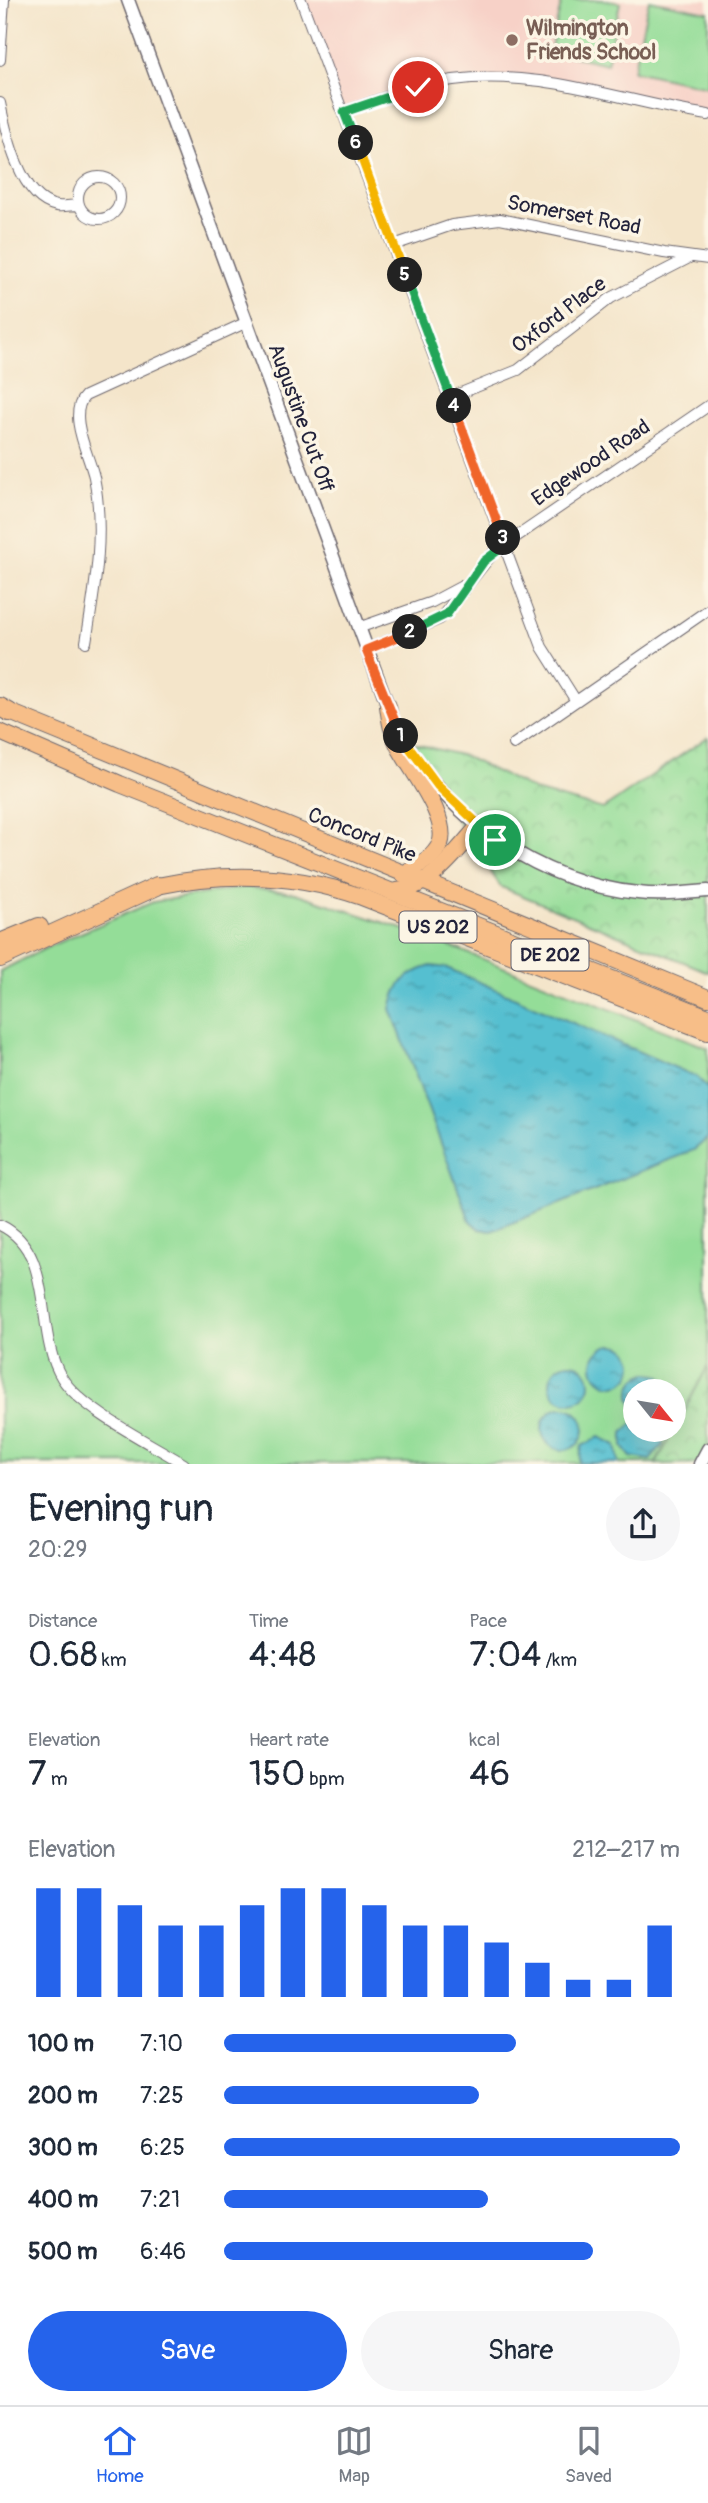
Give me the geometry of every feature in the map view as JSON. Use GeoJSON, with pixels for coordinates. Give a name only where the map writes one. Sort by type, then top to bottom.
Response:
{"type":"FeatureCollection","features":[{"type":"Feature","properties":{"kind":"highway","name":"US 202"},"geometry":{"type":"LineString","coordinates":[[0,943],[100,902],[157,886]]}},
{"type":"Feature","properties":{"kind":"highway"},"geometry":{"type":"LineString","coordinates":[[0,958],[157,886]]}},
{"type":"Feature","properties":{"kind":"main road"},"geometry":{"type":"LineString","coordinates":[[387,706],[395,739],[438,816],[443,830],[440,845],[433,854],[403,874]]}},
{"type":"Feature","properties":{"kind":"main road","name":"Concord Pike"},"geometry":{"type":"LineString","coordinates":[[3,709],[708,998]]}},
{"type":"Feature","properties":{"kind":"main road","name":"Concord Pike"},"geometry":{"type":"LineString","coordinates":[[0,732],[120,784],[708,1017]]}},
{"type":"Feature","properties":{"kind":"main road"},"geometry":{"type":"LineString","coordinates":[[392,892],[424,883],[478,827]]}},
{"type":"Feature","properties":{"kind":"main road","name":"US 202"},"geometry":{"type":"LineString","coordinates":[[157,886],[200,878],[242,875],[327,886],[362,897],[708,1032]]}},
{"type":"Feature","properties":{"kind":"street"},"geometry":{"type":"LineString","coordinates":[[0,60],[4,0]]}},
{"type":"Feature","properties":{"kind":"street","name":"Augustine Cut Off"},"geometry":{"type":"LineString","coordinates":[[128,0],[366,650],[387,706],[404,741],[438,786],[478,827],[522,856],[585,881],[640,894],[708,891]]}},
{"type":"Feature","properties":{"kind":"street"},"geometry":{"type":"LineString","coordinates":[[302,0],[542,646],[576,701]]}},
{"type":"Feature","properties":{"kind":"street"},"geometry":{"type":"LineString","coordinates":[[344,112],[436,83],[506,77],[555,82],[708,115]]}},
{"type":"Feature","properties":{"kind":"street"},"geometry":{"type":"LineString","coordinates":[[0,103],[17,164],[28,184],[43,200],[57,206],[79,205],[92,218],[106,217],[119,206],[118,188],[104,177],[90,178],[80,189],[79,205]]}},
{"type":"Feature","properties":{"kind":"street","name":"Somerset Road"},"geometry":{"type":"LineString","coordinates":[[394,245],[452,225],[500,219],[689,258],[708,258]]}},
{"type":"Feature","properties":{"kind":"street","name":"Oxford Place"},"geometry":{"type":"LineString","coordinates":[[450,397],[518,370],[611,298],[689,258]]}},
{"type":"Feature","properties":{"kind":"street"},"geometry":{"type":"LineString","coordinates":[[86,642],[99,541],[94,479],[78,417],[79,402],[85,396],[245,323]]}},
{"type":"Feature","properties":{"kind":"street","name":"Edgewood Road"},"geometry":{"type":"LineString","coordinates":[[366,650],[440,619],[484,561],[708,406]]}},
{"type":"Feature","properties":{"kind":"street","name":"Edgewood Road"},"geometry":{"type":"LineString","coordinates":[[358,628],[432,602],[467,583]]}},
{"type":"Feature","properties":{"kind":"street"},"geometry":{"type":"LineString","coordinates":[[514,744],[708,610]]}},
{"type":"Feature","properties":{"kind":"street"},"geometry":{"type":"LineString","coordinates":[[0,1225],[17,1235],[29,1252],[52,1354],[66,1383],[92,1407],[184,1464]]}},
{"type":"Feature","properties":{"kind":"street"},"geometry":{"type":"LineString","coordinates":[[699,1464],[708,1449]]}},
{"type":"Feature","properties":{"kind":"shaded area","name":"Wilmington Friends School"},"geometry":{"type":"Polygon","coordinates":[[[301,0],[708,0],[708,115],[555,82],[473,78],[344,112],[301,0]]]}},
{"type":"Feature","properties":{"kind":"green space"},"geometry":{"type":"Polygon","coordinates":[[[562,0],[604,0],[620,3],[607,64],[550,51],[562,0]]]}},
{"type":"Feature","properties":{"kind":"green space"},"geometry":{"type":"Polygon","coordinates":[[[649,0],[708,12],[708,87],[633,71],[649,0]]]}},
{"type":"Feature","properties":{"kind":"green space"},"geometry":{"type":"Polygon","coordinates":[[[708,737],[708,972],[501,887],[404,741],[464,756],[538,792],[603,809],[708,737]]]}},
{"type":"Feature","properties":{"kind":"green space"},"geometry":{"type":"Polygon","coordinates":[[[246,887],[295,893],[427,937],[708,1048],[708,1366],[686,1407],[686,1379],[623,1379],[623,1442],[667,1442],[656,1463],[0,1463],[0,971],[50,946],[153,902],[246,887]]]}},
{"type":"Feature","properties":{"kind":"green space"},"geometry":{"type":"Polygon","coordinates":[[[708,1366],[708,1463],[656,1464],[668,1442],[686,1442],[686,1407],[708,1366]]]}},
{"type":"Feature","properties":{"kind":"water"},"geometry":{"type":"Polygon","coordinates":[[[431,966],[447,968],[697,1077],[708,1089],[708,1138],[694,1150],[492,1231],[479,1229],[470,1221],[391,1009],[399,986],[415,972],[431,966]]]}},
{"type":"Feature","properties":{"kind":"water"},"geometry":{"type":"Polygon","coordinates":[[[605,1346],[621,1346],[632,1357],[632,1373],[627,1379],[623,1379],[621,1384],[605,1384],[594,1373],[594,1357],[605,1346]]]}},
{"type":"Feature","properties":{"kind":"water"},"geometry":{"type":"Polygon","coordinates":[[[570,1363],[578,1364],[584,1369],[589,1375],[589,1391],[584,1397],[578,1402],[570,1403],[562,1402],[556,1397],[551,1391],[550,1383],[551,1375],[556,1369],[562,1364],[570,1363]]]}},
{"type":"Feature","properties":{"kind":"water"},"geometry":{"type":"Polygon","coordinates":[[[647,1373],[661,1376],[663,1379],[637,1379],[647,1373]]]}},
{"type":"Feature","properties":{"kind":"water"},"geometry":{"type":"Polygon","coordinates":[[[563,1408],[578,1414],[584,1429],[578,1444],[563,1450],[548,1444],[542,1429],[548,1414],[563,1408]]]}},
{"type":"Feature","properties":{"kind":"water"},"geometry":{"type":"Polygon","coordinates":[[[599,1437],[616,1445],[619,1463],[579,1463],[582,1446],[599,1437]]]}},
{"type":"Feature","properties":{"kind":"water"},"geometry":{"type":"Polygon","coordinates":[[[623,1442],[663,1442],[663,1445],[650,1460],[631,1457],[623,1447],[623,1442]]]}},
{"type":"Feature","properties":{"kind":"place","name":"Wilmington Friends School"},"geometry":{"type":"Point","coordinates":[512,40]}},
{"type":"Feature","properties":{"kind":"route"},"geometry":{"type":"LineString","coordinates":[[418,87],[344,112],[505,545],[484,561],[447,614],[432,624],[366,650],[404,741],[438,786],[462,812],[495,840]]}}]}
